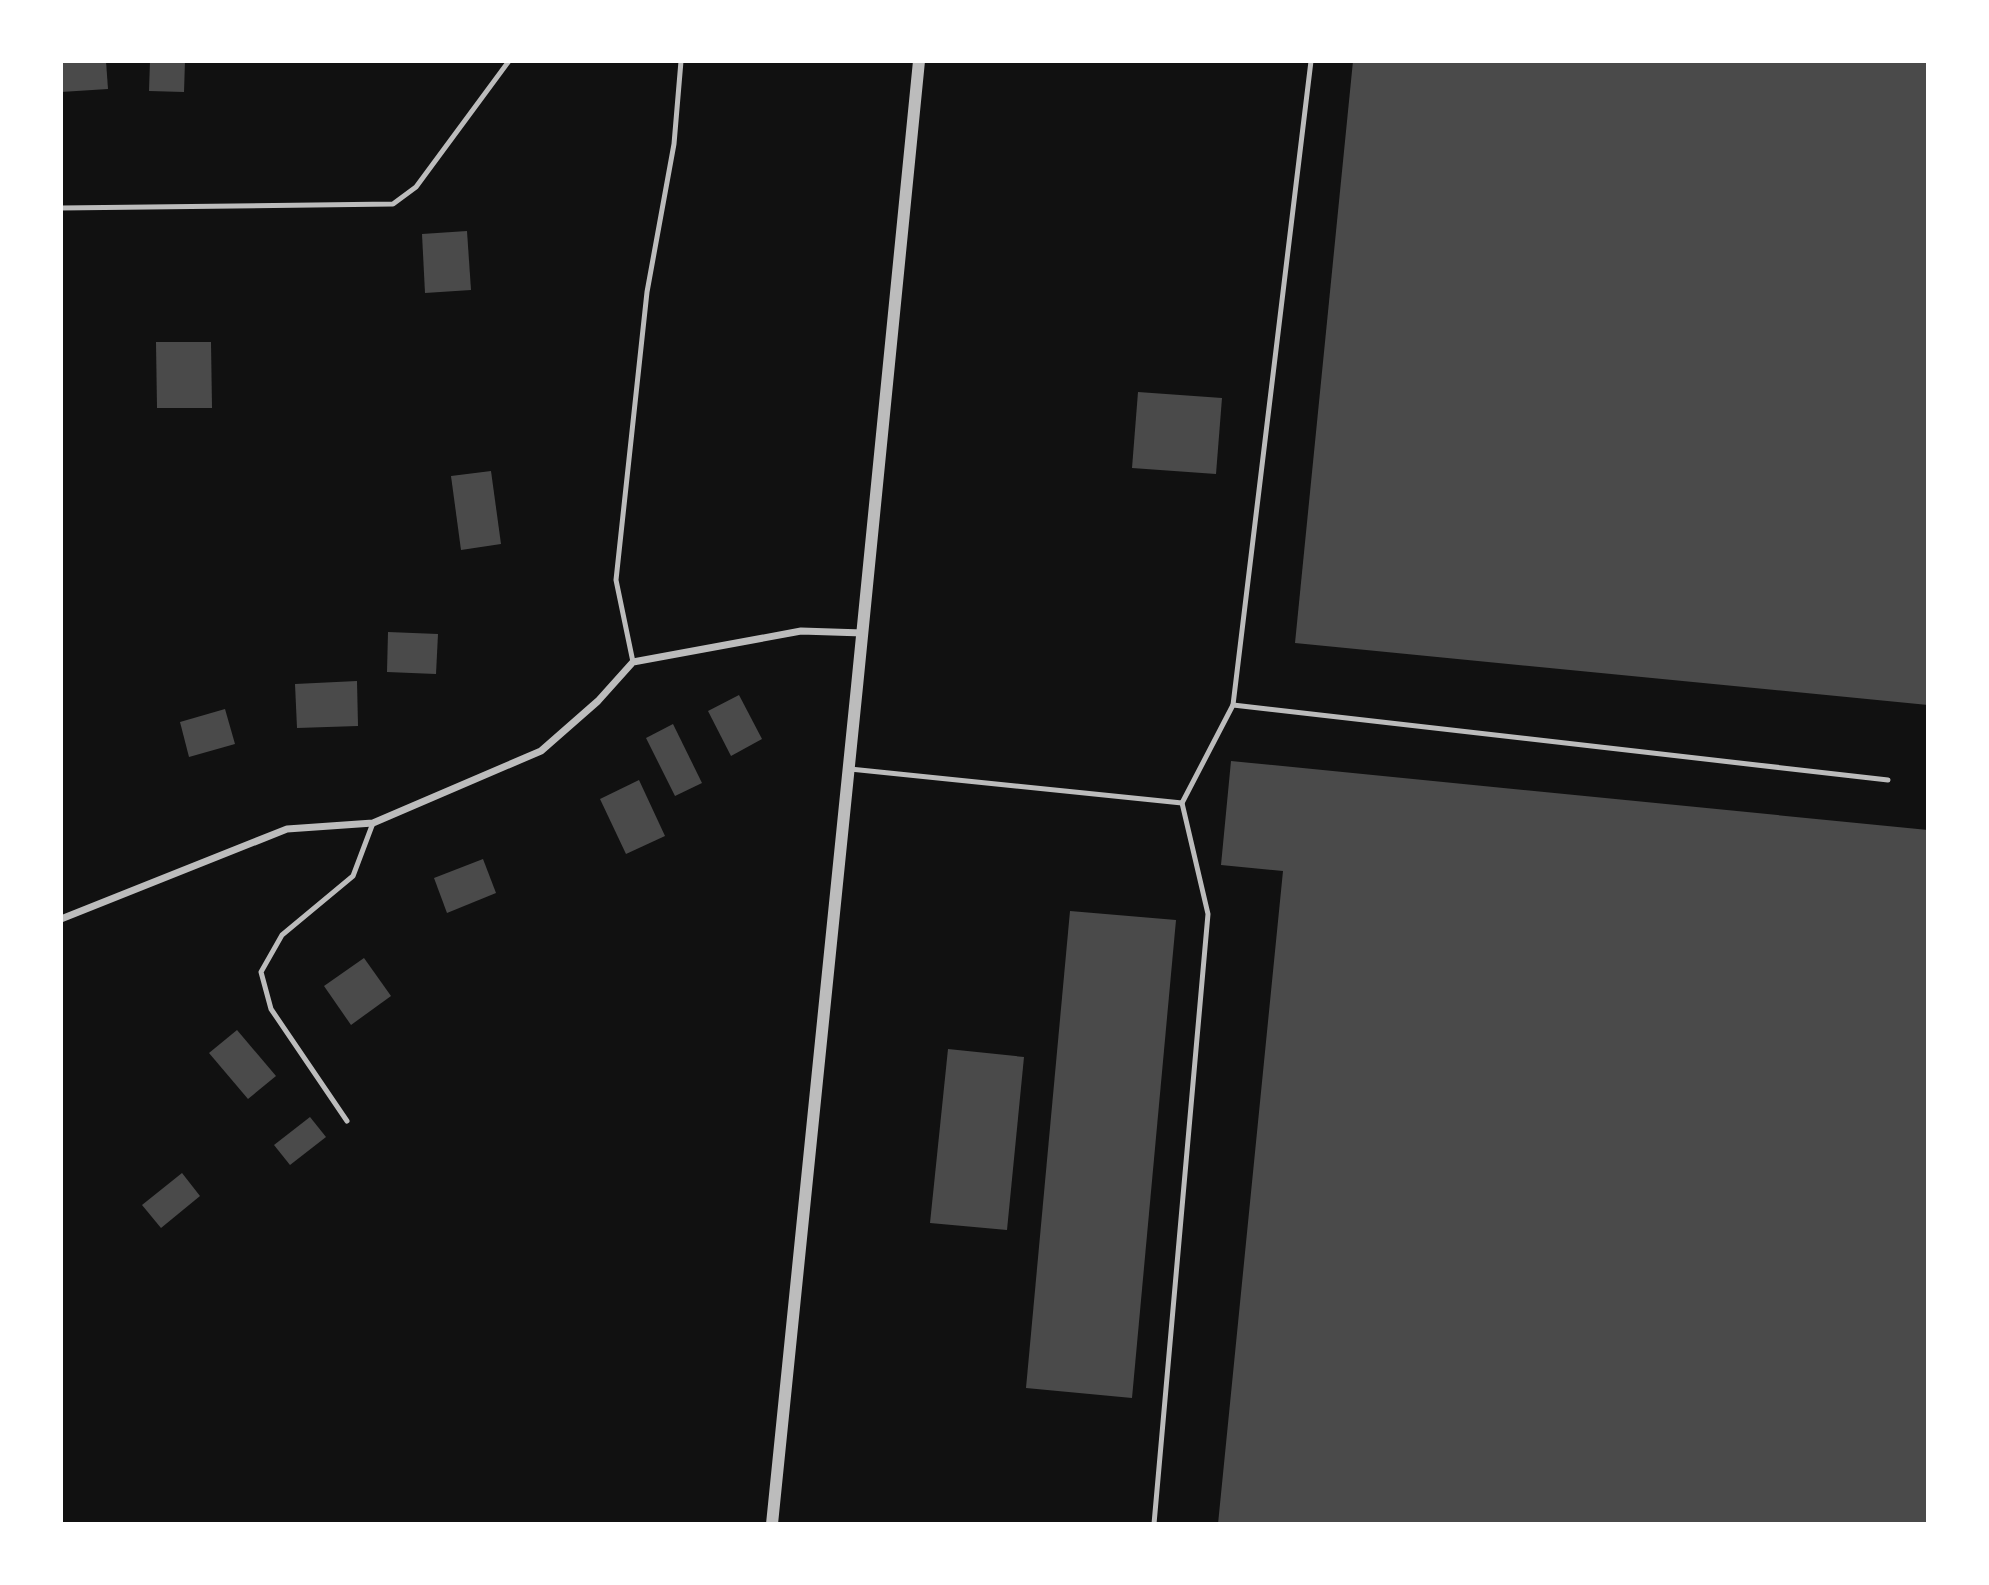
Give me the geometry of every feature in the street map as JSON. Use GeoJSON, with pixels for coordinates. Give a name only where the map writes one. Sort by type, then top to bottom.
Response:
{"type":"FeatureCollection","features":[{"type":"Feature","properties":{"kind":"street"},"geometry":{"type":"LineString","coordinates":[[772,1524],[919,61]]}},
{"type":"Feature","properties":{"kind":"street"},"geometry":{"type":"LineString","coordinates":[[61,919],[287,829],[373,822],[541,751],[598,701],[633,662],[801,631],[863,633]]}},
{"type":"Feature","properties":{"kind":"lane"},"geometry":{"type":"LineString","coordinates":[[61,208],[393,204],[416,187],[509,61]]}},
{"type":"Feature","properties":{"kind":"lane"},"geometry":{"type":"LineString","coordinates":[[633,662],[616,580],[647,292],[674,144],[681,61]]}},
{"type":"Feature","properties":{"kind":"lane"},"geometry":{"type":"LineString","coordinates":[[1154,1524],[1208,914],[1182,803],[1233,705],[1311,61]]}},
{"type":"Feature","properties":{"kind":"lane"},"geometry":{"type":"LineString","coordinates":[[1233,705],[1888,780]]}},
{"type":"Feature","properties":{"kind":"lane"},"geometry":{"type":"LineString","coordinates":[[847,768],[1182,803]]}},
{"type":"Feature","properties":{"kind":"lane"},"geometry":{"type":"LineString","coordinates":[[347,1121],[271,1009],[261,972],[282,935],[353,876],[373,822]]}},
{"type":"Feature","properties":{"kind":"building"},"geometry":{"type":"Polygon","coordinates":[[[61,61],[106,61],[108,89],[61,92],[61,61]]]}},
{"type":"Feature","properties":{"kind":"building"},"geometry":{"type":"Polygon","coordinates":[[[150,61],[185,61],[184,92],[149,91],[150,61]]]}},
{"type":"Feature","properties":{"kind":"building"},"geometry":{"type":"Polygon","coordinates":[[[1353,61],[1928,61],[1928,705],[1295,643],[1353,61]]]}},
{"type":"Feature","properties":{"kind":"building"},"geometry":{"type":"Polygon","coordinates":[[[467,231],[471,290],[425,293],[422,234],[467,231]]]}},
{"type":"Feature","properties":{"kind":"building"},"geometry":{"type":"Polygon","coordinates":[[[156,342],[211,342],[212,408],[157,408],[156,342]]]}},
{"type":"Feature","properties":{"kind":"building"},"geometry":{"type":"Polygon","coordinates":[[[1138,392],[1222,398],[1216,474],[1132,468],[1138,392]]]}},
{"type":"Feature","properties":{"kind":"building"},"geometry":{"type":"Polygon","coordinates":[[[491,471],[501,544],[461,550],[451,476],[491,471]]]}},
{"type":"Feature","properties":{"kind":"building"},"geometry":{"type":"Polygon","coordinates":[[[388,632],[438,634],[436,674],[387,672],[388,632]]]}},
{"type":"Feature","properties":{"kind":"building"},"geometry":{"type":"Polygon","coordinates":[[[357,681],[358,726],[297,728],[295,684],[357,681]]]}},
{"type":"Feature","properties":{"kind":"building"},"geometry":{"type":"Polygon","coordinates":[[[739,695],[762,739],[731,756],[708,711],[739,695]]]}},
{"type":"Feature","properties":{"kind":"building"},"geometry":{"type":"Polygon","coordinates":[[[225,709],[235,744],[189,757],[180,722],[225,709]]]}},
{"type":"Feature","properties":{"kind":"building"},"geometry":{"type":"Polygon","coordinates":[[[673,724],[702,783],[675,796],[646,738],[673,724]]]}},
{"type":"Feature","properties":{"kind":"building"},"geometry":{"type":"Polygon","coordinates":[[[1231,761],[1928,830],[1928,1524],[1218,1524],[1283,871],[1221,865],[1231,761]]]}},
{"type":"Feature","properties":{"kind":"building"},"geometry":{"type":"Polygon","coordinates":[[[639,780],[665,836],[626,854],[600,799],[639,780]]]}},
{"type":"Feature","properties":{"kind":"building"},"geometry":{"type":"Polygon","coordinates":[[[483,859],[496,893],[447,913],[434,878],[483,859]]]}},
{"type":"Feature","properties":{"kind":"building"},"geometry":{"type":"Polygon","coordinates":[[[1070,911],[1176,920],[1132,1398],[1026,1388],[1070,911]]]}},
{"type":"Feature","properties":{"kind":"building"},"geometry":{"type":"Polygon","coordinates":[[[364,958],[391,996],[351,1025],[324,986],[364,958]]]}},
{"type":"Feature","properties":{"kind":"building"},"geometry":{"type":"Polygon","coordinates":[[[237,1030],[276,1076],[248,1099],[209,1053],[237,1030]]]}},
{"type":"Feature","properties":{"kind":"building"},"geometry":{"type":"Polygon","coordinates":[[[948,1049],[1024,1057],[1007,1230],[930,1223],[948,1049]]]}},
{"type":"Feature","properties":{"kind":"building"},"geometry":{"type":"Polygon","coordinates":[[[310,1117],[326,1137],[290,1165],[274,1145],[310,1117]]]}},
{"type":"Feature","properties":{"kind":"building"},"geometry":{"type":"Polygon","coordinates":[[[182,1173],[200,1196],[161,1228],[142,1205],[182,1173]]]}}]}
